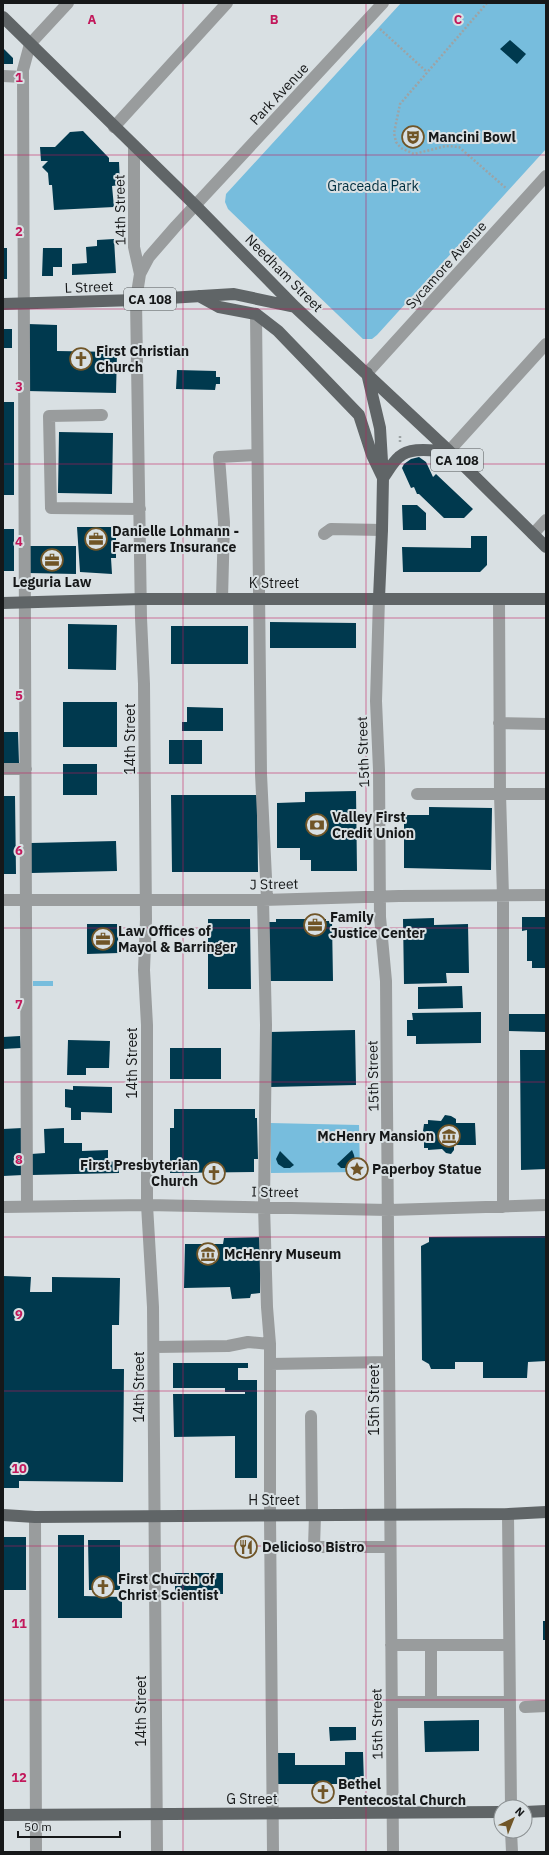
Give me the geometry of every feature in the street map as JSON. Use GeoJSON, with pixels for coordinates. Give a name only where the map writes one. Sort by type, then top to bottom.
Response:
{"type":"FeatureCollection","features":[{"type":"Feature","properties":{"kind":"main road","name":"Needham Street"},"geometry":{"type":"LineString","coordinates":[[3,17],[196,206],[295,307],[449,451],[546,547]]}},
{"type":"Feature","properties":{"kind":"main road","name":"L Street"},"geometry":{"type":"LineString","coordinates":[[3,304],[136,300],[234,294],[295,307]]}},
{"type":"Feature","properties":{"kind":"main road"},"geometry":{"type":"LineString","coordinates":[[198,296],[218,307],[256,314],[278,331],[359,415],[372,455],[383,478],[398,457],[408,452],[417,450],[449,451]]}},
{"type":"Feature","properties":{"kind":"main road","name":"15th Street"},"geometry":{"type":"LineString","coordinates":[[367,374],[380,428],[383,478],[379,598]]}},
{"type":"Feature","properties":{"kind":"main road","name":"K Street"},"geometry":{"type":"LineString","coordinates":[[3,603],[141,599],[258,598],[546,599]]}},
{"type":"Feature","properties":{"kind":"main road","name":"H Street"},"geometry":{"type":"LineString","coordinates":[[3,1515],[35,1517],[270,1516],[508,1514],[546,1512]]}},
{"type":"Feature","properties":{"kind":"main road"},"geometry":{"type":"LineString","coordinates":[[533,1812],[546,1811]]}},
{"type":"Feature","properties":{"kind":"main road","name":"G Street"},"geometry":{"type":"LineString","coordinates":[[3,1815],[493,1812]]}},
{"type":"Feature","properties":{"kind":"street"},"geometry":{"type":"LineString","coordinates":[[27,1205],[23,70],[30,44],[68,3]]}},
{"type":"Feature","properties":{"kind":"street"},"geometry":{"type":"LineString","coordinates":[[114,127],[227,3]]}},
{"type":"Feature","properties":{"kind":"street","name":"Park Avenue"},"geometry":{"type":"LineString","coordinates":[[196,206],[383,3]]}},
{"type":"Feature","properties":{"kind":"street"},"geometry":{"type":"LineString","coordinates":[[3,76],[23,77]]}},
{"type":"Feature","properties":{"kind":"street","name":"14th Street"},"geometry":{"type":"LineString","coordinates":[[134,146],[134,247],[140,274]]}},
{"type":"Feature","properties":{"kind":"street","name":"Sycamore Avenue"},"geometry":{"type":"LineString","coordinates":[[367,374],[546,176]]}},
{"type":"Feature","properties":{"kind":"street","name":"14th Street"},"geometry":{"type":"LineString","coordinates":[[157,1852],[154,1347],[147,1205],[147,1025],[144,970],[146,899],[144,684],[141,599],[136,300],[140,274],[149,257],[196,206]]}},
{"type":"Feature","properties":{"kind":"street"},"geometry":{"type":"LineString","coordinates":[[256,314],[259,534],[258,598],[265,900],[266,1025],[264,1206],[267,1307],[270,1344],[273,1852]]}},
{"type":"Feature","properties":{"kind":"street"},"geometry":{"type":"LineString","coordinates":[[449,451],[546,344]]}},
{"type":"Feature","properties":{"kind":"street"},"geometry":{"type":"LineString","coordinates":[[102,415],[50,416],[51,508],[140,509]]}},
{"type":"Feature","properties":{"kind":"street"},"geometry":{"type":"LineString","coordinates":[[222,599],[224,522],[219,457],[258,455]]}},
{"type":"Feature","properties":{"kind":"street"},"geometry":{"type":"LineString","coordinates":[[533,534],[546,520]]}},
{"type":"Feature","properties":{"kind":"street"},"geometry":{"type":"LineString","coordinates":[[324,534],[331,529],[382,530]]}},
{"type":"Feature","properties":{"kind":"street","name":"15th Street"},"geometry":{"type":"LineString","coordinates":[[379,598],[376,701],[380,917],[386,981],[389,1210],[389,1515],[393,1852]]}},
{"type":"Feature","properties":{"kind":"street"},"geometry":{"type":"LineString","coordinates":[[499,600],[500,794],[503,896],[503,1207]]}},
{"type":"Feature","properties":{"kind":"street"},"geometry":{"type":"LineString","coordinates":[[500,723],[546,724]]}},
{"type":"Feature","properties":{"kind":"street"},"geometry":{"type":"LineString","coordinates":[[3,769],[26,769]]}},
{"type":"Feature","properties":{"kind":"street"},"geometry":{"type":"LineString","coordinates":[[417,794],[546,794]]}},
{"type":"Feature","properties":{"kind":"street","name":"J Street"},"geometry":{"type":"LineString","coordinates":[[3,900],[265,900],[380,896],[546,895]]}},
{"type":"Feature","properties":{"kind":"street","name":"I Street"},"geometry":{"type":"LineString","coordinates":[[3,1207],[27,1205],[147,1205],[264,1206],[389,1210],[546,1205]]}},
{"type":"Feature","properties":{"kind":"street"},"geometry":{"type":"LineString","coordinates":[[154,1347],[228,1346],[248,1342],[270,1344]]}},
{"type":"Feature","properties":{"kind":"street"},"geometry":{"type":"LineString","coordinates":[[270,1364],[389,1362]]}},
{"type":"Feature","properties":{"kind":"street"},"geometry":{"type":"LineString","coordinates":[[311,1416],[314,1547],[390,1546]]}},
{"type":"Feature","properties":{"kind":"street"},"geometry":{"type":"LineString","coordinates":[[508,1514],[511,1799]]}},
{"type":"Feature","properties":{"kind":"street"},"geometry":{"type":"LineString","coordinates":[[35,1517],[36,1852]]}},
{"type":"Feature","properties":{"kind":"street"},"geometry":{"type":"LineString","coordinates":[[391,1645],[509,1646]]}},
{"type":"Feature","properties":{"kind":"street"},"geometry":{"type":"LineString","coordinates":[[431,1645],[431,1702]]}},
{"type":"Feature","properties":{"kind":"street"},"geometry":{"type":"LineString","coordinates":[[392,1702],[509,1702]]}},
{"type":"Feature","properties":{"kind":"street"},"geometry":{"type":"LineString","coordinates":[[525,1706],[546,1706]]}},
{"type":"Feature","properties":{"kind":"street"},"geometry":{"type":"LineString","coordinates":[[511,1839],[512,1852]]}},
{"type":"Feature","properties":{"kind":"path"},"geometry":{"type":"LineString","coordinates":[[487,3],[400,104],[394,133],[396,142],[407,152],[414,154],[446,146],[459,147],[507,189]]}},
{"type":"Feature","properties":{"kind":"path"},"geometry":{"type":"LineString","coordinates":[[380,29],[427,72]]}},
{"type":"Feature","properties":{"kind":"green space","name":"Graceada Park"},"geometry":{"type":"Polygon","coordinates":[[[401,3],[546,3],[546,149],[377,335],[372,339],[363,339],[228,209],[225,202],[226,194],[401,3]]]}},
{"type":"Feature","properties":{"kind":"green space"},"geometry":{"type":"Polygon","coordinates":[[[33,981],[53,981],[53,986],[33,986],[33,981]]]}},
{"type":"Feature","properties":{"kind":"green space"},"geometry":{"type":"Polygon","coordinates":[[[270,1123],[359,1125],[360,1172],[271,1173],[270,1123]]]}},
{"type":"Feature","properties":{"kind":"building"},"geometry":{"type":"Polygon","coordinates":[[[510,40],[526,54],[517,64],[500,49],[510,40]]]}},
{"type":"Feature","properties":{"kind":"building"},"geometry":{"type":"Polygon","coordinates":[[[3,48],[13,58],[13,64],[3,64],[3,48]]]}},
{"type":"Feature","properties":{"kind":"building"},"geometry":{"type":"Polygon","coordinates":[[[83,131],[109,158],[109,162],[119,162],[120,185],[112,186],[114,207],[54,210],[52,185],[49,185],[48,173],[42,167],[48,161],[41,161],[40,147],[55,147],[70,132],[83,131]]]}},
{"type":"Feature","properties":{"kind":"building"},"geometry":{"type":"Polygon","coordinates":[[[114,239],[116,273],[72,275],[72,264],[87,263],[86,247],[97,246],[97,240],[114,239]]]}},
{"type":"Feature","properties":{"kind":"building"},"geometry":{"type":"Polygon","coordinates":[[[3,248],[7,248],[7,279],[3,279],[3,248]]]}},
{"type":"Feature","properties":{"kind":"building"},"geometry":{"type":"Polygon","coordinates":[[[43,248],[62,248],[62,267],[53,267],[53,276],[42,276],[43,248]]]}},
{"type":"Feature","properties":{"kind":"building"},"geometry":{"type":"Polygon","coordinates":[[[28,324],[57,325],[57,351],[117,352],[116,393],[27,391],[28,324]]]}},
{"type":"Feature","properties":{"kind":"building"},"geometry":{"type":"Polygon","coordinates":[[[3,329],[12,329],[12,348],[3,348],[3,329]]]}},
{"type":"Feature","properties":{"kind":"building"},"geometry":{"type":"Polygon","coordinates":[[[177,370],[216,371],[216,377],[220,377],[220,384],[216,384],[215,390],[176,389],[177,370]]]}},
{"type":"Feature","properties":{"kind":"building"},"geometry":{"type":"Polygon","coordinates":[[[3,402],[14,402],[14,495],[3,495],[3,402]]]}},
{"type":"Feature","properties":{"kind":"building"},"geometry":{"type":"Polygon","coordinates":[[[59,432],[113,433],[112,494],[58,493],[59,432]]]}},
{"type":"Feature","properties":{"kind":"building"},"geometry":{"type":"Polygon","coordinates":[[[419,457],[426,462],[433,477],[436,474],[473,509],[464,518],[444,518],[419,494],[417,494],[414,487],[411,488],[402,468],[404,464],[411,459],[419,457]]]}},
{"type":"Feature","properties":{"kind":"building"},"geometry":{"type":"Polygon","coordinates":[[[402,505],[417,505],[426,513],[426,530],[403,530],[402,505]]]}},
{"type":"Feature","properties":{"kind":"building","name":"Danielle Lohmann - Farmers Insurance"},"geometry":{"type":"Polygon","coordinates":[[[77,527],[116,527],[116,558],[111,558],[112,574],[80,572],[77,527]]]}},
{"type":"Feature","properties":{"kind":"building"},"geometry":{"type":"Polygon","coordinates":[[[3,529],[14,529],[14,571],[3,571],[3,529]]]}},
{"type":"Feature","properties":{"kind":"building"},"geometry":{"type":"Polygon","coordinates":[[[471,536],[487,536],[487,565],[480,572],[403,572],[402,547],[471,548],[471,536]]]}},
{"type":"Feature","properties":{"kind":"building","name":"Leguria Law"},"geometry":{"type":"Polygon","coordinates":[[[28,546],[76,546],[76,574],[28,573],[28,546]]]}},
{"type":"Feature","properties":{"kind":"building"},"geometry":{"type":"Polygon","coordinates":[[[270,622],[356,623],[356,648],[270,648],[270,622]]]}},
{"type":"Feature","properties":{"kind":"building"},"geometry":{"type":"Polygon","coordinates":[[[68,624],[117,625],[116,670],[68,669],[68,624]]]}},
{"type":"Feature","properties":{"kind":"building"},"geometry":{"type":"Polygon","coordinates":[[[171,626],[248,626],[248,664],[171,664],[171,626]]]}},
{"type":"Feature","properties":{"kind":"building"},"geometry":{"type":"Polygon","coordinates":[[[63,702],[117,702],[117,747],[63,747],[63,702]]]}},
{"type":"Feature","properties":{"kind":"building"},"geometry":{"type":"Polygon","coordinates":[[[187,707],[223,708],[223,731],[182,731],[182,722],[187,722],[187,707]]]}},
{"type":"Feature","properties":{"kind":"building"},"geometry":{"type":"Polygon","coordinates":[[[3,732],[18,732],[19,763],[3,763],[3,732]]]}},
{"type":"Feature","properties":{"kind":"building"},"geometry":{"type":"Polygon","coordinates":[[[169,740],[202,740],[202,764],[169,764],[169,740]]]}},
{"type":"Feature","properties":{"kind":"building"},"geometry":{"type":"Polygon","coordinates":[[[63,764],[97,764],[97,795],[63,795],[63,764]]]}},
{"type":"Feature","properties":{"kind":"building","name":"Valley First Credit Union"},"geometry":{"type":"Polygon","coordinates":[[[356,791],[357,871],[311,871],[311,860],[300,860],[300,848],[277,848],[277,803],[305,802],[305,792],[356,791]]]}},
{"type":"Feature","properties":{"kind":"building"},"geometry":{"type":"Polygon","coordinates":[[[171,795],[257,795],[258,872],[172,872],[171,795]]]}},
{"type":"Feature","properties":{"kind":"building"},"geometry":{"type":"Polygon","coordinates":[[[3,796],[15,796],[16,874],[3,874],[3,796]]]}},
{"type":"Feature","properties":{"kind":"building"},"geometry":{"type":"Polygon","coordinates":[[[429,807],[492,808],[491,870],[404,868],[404,815],[429,815],[429,807]]]}},
{"type":"Feature","properties":{"kind":"building"},"geometry":{"type":"Polygon","coordinates":[[[116,841],[117,871],[31,873],[31,843],[116,841]]]}},
{"type":"Feature","properties":{"kind":"building"},"geometry":{"type":"Polygon","coordinates":[[[522,917],[546,917],[546,968],[532,968],[532,961],[527,961],[527,930],[522,931],[522,917]]]}},
{"type":"Feature","properties":{"kind":"building"},"geometry":{"type":"Polygon","coordinates":[[[434,918],[434,925],[468,924],[469,973],[446,973],[447,983],[404,984],[403,919],[434,918]]]}},
{"type":"Feature","properties":{"kind":"building"},"geometry":{"type":"Polygon","coordinates":[[[208,919],[250,919],[251,989],[208,989],[208,919]]]}},
{"type":"Feature","properties":{"kind":"building"},"geometry":{"type":"Polygon","coordinates":[[[276,919],[326,919],[326,921],[332,921],[333,981],[270,981],[269,922],[276,922],[276,919]]]}},
{"type":"Feature","properties":{"kind":"building","name":"Law Offices of Mayol & Barringer"},"geometry":{"type":"Polygon","coordinates":[[[87,924],[117,924],[119,953],[87,954],[87,924]]]}},
{"type":"Feature","properties":{"kind":"building"},"geometry":{"type":"Polygon","coordinates":[[[462,986],[463,1008],[418,1009],[418,987],[462,986]]]}},
{"type":"Feature","properties":{"kind":"building"},"geometry":{"type":"Polygon","coordinates":[[[481,1012],[481,1043],[416,1044],[416,1036],[407,1036],[407,1020],[413,1020],[412,1013],[481,1012]]]}},
{"type":"Feature","properties":{"kind":"building"},"geometry":{"type":"Polygon","coordinates":[[[507,1014],[546,1014],[546,1032],[507,1031],[507,1014]]]}},
{"type":"Feature","properties":{"kind":"building"},"geometry":{"type":"Polygon","coordinates":[[[355,1030],[356,1085],[271,1087],[270,1032],[355,1030]]]}},
{"type":"Feature","properties":{"kind":"building"},"geometry":{"type":"Polygon","coordinates":[[[20,1036],[21,1048],[3,1049],[3,1037],[20,1036]]]}},
{"type":"Feature","properties":{"kind":"building"},"geometry":{"type":"Polygon","coordinates":[[[68,1040],[110,1041],[109,1068],[86,1068],[86,1075],[67,1075],[68,1040]]]}},
{"type":"Feature","properties":{"kind":"building"},"geometry":{"type":"Polygon","coordinates":[[[170,1048],[221,1048],[221,1079],[170,1079],[170,1048]]]}},
{"type":"Feature","properties":{"kind":"building"},"geometry":{"type":"Polygon","coordinates":[[[520,1050],[546,1050],[546,1169],[521,1170],[520,1050]]]}},
{"type":"Feature","properties":{"kind":"building"},"geometry":{"type":"Polygon","coordinates":[[[73,1086],[112,1087],[112,1113],[81,1112],[81,1120],[71,1120],[71,1108],[65,1107],[65,1089],[73,1090],[73,1086]]]}},
{"type":"Feature","properties":{"kind":"building"},"geometry":{"type":"Polygon","coordinates":[[[174,1109],[255,1109],[255,1118],[257,1118],[258,1159],[254,1159],[254,1172],[170,1173],[170,1128],[174,1128],[174,1109]]]}},
{"type":"Feature","properties":{"kind":"building","name":"McHenry Mansion"},"geometry":{"type":"Polygon","coordinates":[[[445,1115],[456,1119],[456,1123],[475,1123],[476,1145],[454,1145],[454,1150],[451,1154],[446,1153],[442,1149],[428,1150],[428,1148],[424,1148],[424,1139],[422,1138],[424,1124],[428,1124],[428,1120],[441,1121],[445,1115]]]}},
{"type":"Feature","properties":{"kind":"building"},"geometry":{"type":"Polygon","coordinates":[[[22,1128],[23,1175],[3,1176],[3,1129],[22,1128]]]}},
{"type":"Feature","properties":{"kind":"building"},"geometry":{"type":"Polygon","coordinates":[[[64,1128],[64,1143],[82,1143],[82,1151],[108,1150],[108,1162],[119,1161],[119,1173],[32,1175],[31,1154],[45,1153],[44,1129],[64,1128]]]}},
{"type":"Feature","properties":{"kind":"building"},"geometry":{"type":"Polygon","coordinates":[[[352,1150],[355,1160],[353,1164],[345,1168],[341,1168],[337,1164],[352,1150]]]}},
{"type":"Feature","properties":{"kind":"building"},"geometry":{"type":"Polygon","coordinates":[[[280,1151],[294,1165],[290,1168],[284,1168],[278,1164],[276,1159],[280,1151]]]}},
{"type":"Feature","properties":{"kind":"building"},"geometry":{"type":"Polygon","coordinates":[[[546,1236],[546,1361],[528,1362],[527,1378],[483,1378],[483,1362],[455,1362],[455,1369],[431,1369],[429,1364],[422,1360],[421,1246],[429,1242],[429,1237],[546,1236]]]}},
{"type":"Feature","properties":{"kind":"building","name":"McHenry Museum"},"geometry":{"type":"Polygon","coordinates":[[[261,1237],[260,1293],[251,1294],[250,1298],[232,1299],[230,1287],[184,1288],[185,1244],[223,1244],[224,1238],[261,1237]]]}},
{"type":"Feature","properties":{"kind":"building"},"geometry":{"type":"Polygon","coordinates":[[[3,1276],[31,1277],[30,1292],[52,1292],[52,1277],[120,1278],[119,1325],[112,1325],[112,1369],[124,1369],[123,1482],[19,1481],[19,1488],[3,1488],[3,1276]]]}},
{"type":"Feature","properties":{"kind":"building"},"geometry":{"type":"Polygon","coordinates":[[[173,1363],[248,1363],[248,1368],[238,1368],[238,1380],[257,1380],[257,1478],[235,1478],[235,1436],[174,1437],[173,1394],[245,1394],[245,1392],[225,1392],[225,1388],[173,1388],[173,1363]]]}},
{"type":"Feature","properties":{"kind":"building"},"geometry":{"type":"Polygon","coordinates":[[[58,1535],[84,1535],[84,1596],[122,1597],[122,1618],[58,1618],[58,1535]]]}},
{"type":"Feature","properties":{"kind":"building"},"geometry":{"type":"Polygon","coordinates":[[[3,1537],[26,1537],[26,1590],[3,1590],[3,1537]]]}},
{"type":"Feature","properties":{"kind":"building"},"geometry":{"type":"Polygon","coordinates":[[[88,1540],[120,1540],[120,1590],[89,1590],[88,1540]]]}},
{"type":"Feature","properties":{"kind":"building"},"geometry":{"type":"Polygon","coordinates":[[[175,1573],[223,1573],[223,1594],[175,1594],[175,1573]]]}},
{"type":"Feature","properties":{"kind":"building"},"geometry":{"type":"Polygon","coordinates":[[[543,1621],[546,1621],[546,1640],[543,1640],[543,1621]]]}},
{"type":"Feature","properties":{"kind":"building"},"geometry":{"type":"Polygon","coordinates":[[[479,1720],[479,1751],[425,1752],[424,1721],[479,1720]]]}},
{"type":"Feature","properties":{"kind":"building"},"geometry":{"type":"Polygon","coordinates":[[[329,1727],[356,1727],[356,1740],[330,1741],[329,1727]]]}},
{"type":"Feature","properties":{"kind":"building"},"geometry":{"type":"Polygon","coordinates":[[[345,1752],[363,1752],[364,1784],[276,1784],[276,1753],[295,1753],[295,1765],[345,1765],[345,1752]]]}},
{"type":"Feature","properties":{"kind":"place","name":"Mancini Bowl"},"geometry":{"type":"Point","coordinates":[413,137]}},
{"type":"Feature","properties":{"kind":"place","name":"First Christian Church"},"geometry":{"type":"Point","coordinates":[81,359]}},
{"type":"Feature","properties":{"kind":"place","name":"Danielle Lohmann - Farmers Insurance"},"geometry":{"type":"Point","coordinates":[96,539]}},
{"type":"Feature","properties":{"kind":"place","name":"Leguria Law"},"geometry":{"type":"Point","coordinates":[52,560]}},
{"type":"Feature","properties":{"kind":"place","name":"Valley First Credit Union"},"geometry":{"type":"Point","coordinates":[317,825]}},
{"type":"Feature","properties":{"kind":"place","name":"Family Justice Center"},"geometry":{"type":"Point","coordinates":[315,925]}},
{"type":"Feature","properties":{"kind":"place","name":"Law Offices of Mayol & Barringer"},"geometry":{"type":"Point","coordinates":[103,939]}},
{"type":"Feature","properties":{"kind":"place","name":"McHenry Mansion"},"geometry":{"type":"Point","coordinates":[449,1136]}},
{"type":"Feature","properties":{"kind":"place","name":"Paperboy Statue"},"geometry":{"type":"Point","coordinates":[357,1169]}},
{"type":"Feature","properties":{"kind":"place","name":"First Presbyterian Church"},"geometry":{"type":"Point","coordinates":[214,1173]}},
{"type":"Feature","properties":{"kind":"place","name":"McHenry Museum"},"geometry":{"type":"Point","coordinates":[208,1254]}},
{"type":"Feature","properties":{"kind":"place","name":"Delicioso Bistro"},"geometry":{"type":"Point","coordinates":[246,1547]}},
{"type":"Feature","properties":{"kind":"place","name":"First Church of Christ Scientist"},"geometry":{"type":"Point","coordinates":[103,1587]}},
{"type":"Feature","properties":{"kind":"place","name":"Bethel Pentecostal Church"},"geometry":{"type":"Point","coordinates":[323,1792]}}]}
